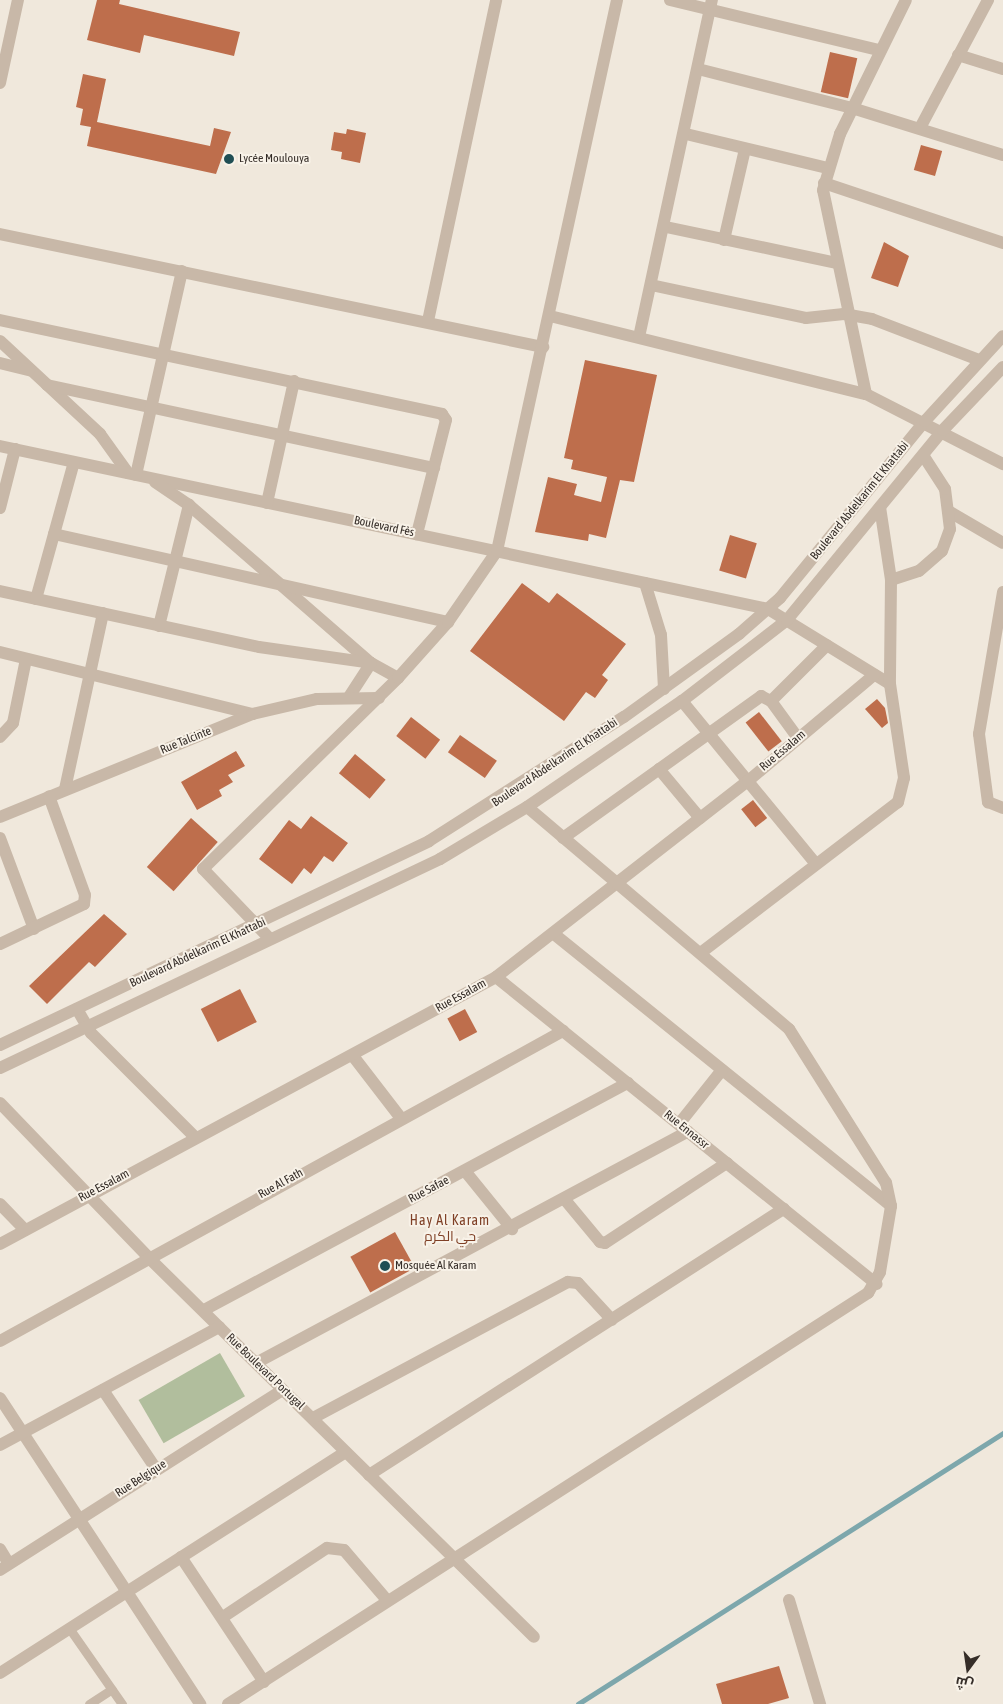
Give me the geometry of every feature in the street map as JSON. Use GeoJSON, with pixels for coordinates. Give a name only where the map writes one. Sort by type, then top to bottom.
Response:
{"type":"FeatureCollection","features":[{"type":"Feature","properties":{"kind":"street"},"geometry":{"type":"LineString","coordinates":[[0,83],[5,36],[18,0]]}},
{"type":"Feature","properties":{"kind":"street"},"geometry":{"type":"LineString","coordinates":[[428,321],[496,0]]}},
{"type":"Feature","properties":{"kind":"street"},"geometry":{"type":"LineString","coordinates":[[270,939],[260,924],[203,869],[398,678],[448,622],[497,552],[550,316],[617,0]]}},
{"type":"Feature","properties":{"kind":"street"},"geometry":{"type":"LineString","coordinates":[[670,0],[711,5],[879,50]]}},
{"type":"Feature","properties":{"kind":"street"},"geometry":{"type":"LineString","coordinates":[[866,394],[851,315],[822,199],[828,168],[852,108],[879,50],[906,0]]}},
{"type":"Feature","properties":{"kind":"street"},"geometry":{"type":"LineString","coordinates":[[920,128],[988,0]]}},
{"type":"Feature","properties":{"kind":"street"},"geometry":{"type":"LineString","coordinates":[[639,337],[666,227],[711,5]]}},
{"type":"Feature","properties":{"kind":"street"},"geometry":{"type":"LineString","coordinates":[[958,55],[1003,69]]}},
{"type":"Feature","properties":{"kind":"street"},"geometry":{"type":"LineString","coordinates":[[698,69],[852,108],[1003,155]]}},
{"type":"Feature","properties":{"kind":"street"},"geometry":{"type":"LineString","coordinates":[[686,134],[828,168]]}},
{"type":"Feature","properties":{"kind":"street"},"geometry":{"type":"LineString","coordinates":[[724,240],[745,149]]}},
{"type":"Feature","properties":{"kind":"street"},"geometry":{"type":"LineString","coordinates":[[824,183],[1003,243]]}},
{"type":"Feature","properties":{"kind":"street"},"geometry":{"type":"LineString","coordinates":[[666,227],[837,263]]}},
{"type":"Feature","properties":{"kind":"street"},"geometry":{"type":"LineString","coordinates":[[0,234],[428,321],[543,347]]}},
{"type":"Feature","properties":{"kind":"street"},"geometry":{"type":"LineString","coordinates":[[138,475],[182,271]]}},
{"type":"Feature","properties":{"kind":"street"},"geometry":{"type":"LineString","coordinates":[[651,285],[806,318],[851,315],[979,360]]}},
{"type":"Feature","properties":{"kind":"street"},"geometry":{"type":"LineString","coordinates":[[550,316],[866,394],[943,430],[1003,464]]}},
{"type":"Feature","properties":{"kind":"street"},"geometry":{"type":"LineString","coordinates":[[0,320],[164,353],[442,414],[446,420],[417,534]]}},
{"type":"Feature","properties":{"kind":"street","name":"Boulevard Abdelkarim El Khattabi"},"geometry":{"type":"LineString","coordinates":[[0,1045],[260,924],[458,825],[664,689],[768,609],[925,421],[1003,336]]}},
{"type":"Feature","properties":{"kind":"street"},"geometry":{"type":"LineString","coordinates":[[0,342],[100,434],[138,475],[189,505],[271,579],[371,663],[398,678]]}},
{"type":"Feature","properties":{"kind":"street"},"geometry":{"type":"LineString","coordinates":[[0,364],[29,370]]}},
{"type":"Feature","properties":{"kind":"street","name":"Boulevard Abdelkarim El Khattabi"},"geometry":{"type":"LineString","coordinates":[[0,1068],[440,859],[527,807],[682,701],[788,620],[943,430],[1003,367]]}},
{"type":"Feature","properties":{"kind":"street"},"geometry":{"type":"LineString","coordinates":[[267,503],[294,381]]}},
{"type":"Feature","properties":{"kind":"street"},"geometry":{"type":"LineString","coordinates":[[46,386],[434,468]]}},
{"type":"Feature","properties":{"kind":"street","name":"Boulevard Fès"},"geometry":{"type":"LineString","coordinates":[[0,446],[768,609],[890,684]]}},
{"type":"Feature","properties":{"kind":"street"},"geometry":{"type":"LineString","coordinates":[[0,508],[16,449]]}},
{"type":"Feature","properties":{"kind":"street"},"geometry":{"type":"LineString","coordinates":[[891,580],[918,571],[942,551],[950,512],[939,473],[923,455]]}},
{"type":"Feature","properties":{"kind":"street"},"geometry":{"type":"LineString","coordinates":[[36,599],[74,462]]}},
{"type":"Feature","properties":{"kind":"street"},"geometry":{"type":"LineString","coordinates":[[159,626],[189,505]]}},
{"type":"Feature","properties":{"kind":"street"},"geometry":{"type":"LineString","coordinates":[[702,952],[902,795],[904,778],[890,684],[891,580],[880,507]]}},
{"type":"Feature","properties":{"kind":"street"},"geometry":{"type":"LineString","coordinates":[[950,512],[1003,543]]}},
{"type":"Feature","properties":{"kind":"street"},"geometry":{"type":"LineString","coordinates":[[54,534],[271,579],[448,622]]}},
{"type":"Feature","properties":{"kind":"street"},"geometry":{"type":"LineString","coordinates":[[645,583],[661,635],[664,689]]}},
{"type":"Feature","properties":{"kind":"street"},"geometry":{"type":"LineString","coordinates":[[0,591],[258,647],[371,663]]}},
{"type":"Feature","properties":{"kind":"street"},"geometry":{"type":"LineString","coordinates":[[1003,592],[979,734],[988,802],[1003,808]]}},
{"type":"Feature","properties":{"kind":"street"},"geometry":{"type":"LineString","coordinates":[[65,789],[103,613]]}},
{"type":"Feature","properties":{"kind":"street"},"geometry":{"type":"LineString","coordinates":[[771,700],[827,645]]}},
{"type":"Feature","properties":{"kind":"street"},"geometry":{"type":"LineString","coordinates":[[0,652],[252,714]]}},
{"type":"Feature","properties":{"kind":"street"},"geometry":{"type":"LineString","coordinates":[[0,736],[13,723],[26,659]]}},
{"type":"Feature","properties":{"kind":"street"},"geometry":{"type":"LineString","coordinates":[[349,697],[371,663]]}},
{"type":"Feature","properties":{"kind":"street","name":"Rue Essalam"},"geometry":{"type":"LineString","coordinates":[[0,1244],[89,1194],[353,1056],[496,977],[554,934],[614,882],[748,781],[874,675]]}},
{"type":"Feature","properties":{"kind":"street"},"geometry":{"type":"LineString","coordinates":[[563,838],[761,696],[771,700],[798,738]]}},
{"type":"Feature","properties":{"kind":"street","name":"Rue Talcinte"},"geometry":{"type":"LineString","coordinates":[[0,817],[252,714],[317,699],[379,698]]}},
{"type":"Feature","properties":{"kind":"street"},"geometry":{"type":"LineString","coordinates":[[682,701],[816,864]]}},
{"type":"Feature","properties":{"kind":"street"},"geometry":{"type":"LineString","coordinates":[[659,769],[700,818]]}},
{"type":"Feature","properties":{"kind":"street"},"geometry":{"type":"LineString","coordinates":[[0,944],[78,910],[85,899],[48,796]]}},
{"type":"Feature","properties":{"kind":"street"},"geometry":{"type":"LineString","coordinates":[[228,1704],[264,1682],[386,1599],[868,1293],[876,1284],[891,1206],[880,1171],[789,1029],[702,952],[614,882],[527,807]]}},
{"type":"Feature","properties":{"kind":"street"},"geometry":{"type":"LineString","coordinates":[[0,838],[34,929]]}},
{"type":"Feature","properties":{"kind":"street"},"geometry":{"type":"LineString","coordinates":[[554,934],[891,1206]]}},
{"type":"Feature","properties":{"kind":"street","name":"Rue Ennassr"},"geometry":{"type":"LineString","coordinates":[[496,977],[876,1284]]}},
{"type":"Feature","properties":{"kind":"street"},"geometry":{"type":"LineString","coordinates":[[77,1009],[86,1026],[196,1138]]}},
{"type":"Feature","properties":{"kind":"street","name":"Rue Al Fath"},"geometry":{"type":"LineString","coordinates":[[0,1341],[400,1117],[562,1030]]}},
{"type":"Feature","properties":{"kind":"street"},"geometry":{"type":"LineString","coordinates":[[353,1056],[400,1117]]}},
{"type":"Feature","properties":{"kind":"street"},"geometry":{"type":"LineString","coordinates":[[256,1363],[566,1201],[684,1128],[722,1070]]}},
{"type":"Feature","properties":{"kind":"street","name":"Rue Safae"},"geometry":{"type":"LineString","coordinates":[[204,1310],[628,1083]]}},
{"type":"Feature","properties":{"kind":"street","name":"Rue Boulevard Portugal"},"geometry":{"type":"LineString","coordinates":[[0,1103],[149,1258],[204,1310],[345,1452],[534,1637]]}},
{"type":"Feature","properties":{"kind":"street"},"geometry":{"type":"LineString","coordinates":[[566,1201],[602,1243],[727,1163]]}},
{"type":"Feature","properties":{"kind":"street"},"geometry":{"type":"LineString","coordinates":[[465,1171],[512,1229]]}},
{"type":"Feature","properties":{"kind":"street"},"geometry":{"type":"LineString","coordinates":[[0,1204],[25,1230]]}},
{"type":"Feature","properties":{"kind":"street"},"geometry":{"type":"LineString","coordinates":[[368,1474],[784,1209]]}},
{"type":"Feature","properties":{"kind":"street"},"geometry":{"type":"LineString","coordinates":[[313,1418],[568,1282],[578,1284],[612,1320]]}},
{"type":"Feature","properties":{"kind":"street"},"geometry":{"type":"LineString","coordinates":[[0,1445],[219,1327]]}},
{"type":"Feature","properties":{"kind":"street"},"geometry":{"type":"LineString","coordinates":[[103,1390],[156,1469]]}},
{"type":"Feature","properties":{"kind":"street","name":"Rue Belgique"},"geometry":{"type":"LineString","coordinates":[[4,1567],[283,1390]]}},
{"type":"Feature","properties":{"kind":"street"},"geometry":{"type":"LineString","coordinates":[[0,1398],[128,1590],[200,1704]]}},
{"type":"Feature","properties":{"kind":"street"},"geometry":{"type":"LineString","coordinates":[[0,1673],[345,1452]]}},
{"type":"Feature","properties":{"kind":"street"},"geometry":{"type":"LineString","coordinates":[[222,1617],[327,1548],[344,1550],[386,1599]]}},
{"type":"Feature","properties":{"kind":"street"},"geometry":{"type":"LineString","coordinates":[[0,1549],[4,1567]]}},
{"type":"Feature","properties":{"kind":"street"},"geometry":{"type":"LineString","coordinates":[[181,1556],[264,1682]]}},
{"type":"Feature","properties":{"kind":"street"},"geometry":{"type":"LineString","coordinates":[[789,1600],[820,1704]]}},
{"type":"Feature","properties":{"kind":"lane"},"geometry":{"type":"LineString","coordinates":[[69,1628],[122,1704]]}},
{"type":"Feature","properties":{"kind":"lane"},"geometry":{"type":"LineString","coordinates":[[89,1704],[112,1689]]}},
{"type":"Feature","properties":{"kind":"green space"},"geometry":{"type":"Polygon","coordinates":[[[220,1353],[245,1396],[164,1443],[139,1400],[220,1353]]]}},
{"type":"Feature","properties":{"kind":"building"},"geometry":{"type":"Polygon","coordinates":[[[97,0],[120,0],[119,4],[240,32],[234,56],[144,35],[140,53],[87,40],[97,0]]]}},
{"type":"Feature","properties":{"kind":"building"},"geometry":{"type":"Polygon","coordinates":[[[830,52],[857,58],[848,98],[821,92],[830,52]]]}},
{"type":"Feature","properties":{"kind":"building"},"geometry":{"type":"Polygon","coordinates":[[[83,74],[106,79],[97,122],[210,146],[214,128],[231,132],[216,174],[87,146],[91,127],[80,125],[83,109],[76,107],[83,74]]]}},
{"type":"Feature","properties":{"kind":"building"},"geometry":{"type":"Polygon","coordinates":[[[347,129],[366,133],[360,163],[341,159],[342,152],[331,150],[334,132],[346,134],[347,129]]]}},
{"type":"Feature","properties":{"kind":"building"},"geometry":{"type":"Polygon","coordinates":[[[921,145],[942,151],[935,176],[914,170],[921,145]]]}},
{"type":"Feature","properties":{"kind":"building"},"geometry":{"type":"Polygon","coordinates":[[[884,242],[909,256],[898,287],[871,278],[884,242]]]}},
{"type":"Feature","properties":{"kind":"building"},"geometry":{"type":"Polygon","coordinates":[[[585,360],[657,375],[634,482],[620,480],[606,538],[589,534],[588,541],[535,532],[548,477],[577,484],[574,495],[601,502],[607,477],[571,469],[573,460],[564,458],[585,360]]]}},
{"type":"Feature","properties":{"kind":"building"},"geometry":{"type":"Polygon","coordinates":[[[730,535],[757,543],[746,579],[719,570],[730,535]]]}},
{"type":"Feature","properties":{"kind":"building"},"geometry":{"type":"Polygon","coordinates":[[[522,583],[549,603],[557,593],[626,644],[602,675],[608,680],[595,698],[586,692],[564,721],[470,651],[522,583]]]}},
{"type":"Feature","properties":{"kind":"building"},"geometry":{"type":"Polygon","coordinates":[[[877,699],[885,708],[888,723],[882,728],[865,709],[877,699]]]}},
{"type":"Feature","properties":{"kind":"building"},"geometry":{"type":"Polygon","coordinates":[[[759,712],[782,741],[768,752],[746,722],[759,712]]]}},
{"type":"Feature","properties":{"kind":"building"},"geometry":{"type":"Polygon","coordinates":[[[411,717],[440,740],[425,759],[396,736],[411,717]]]}},
{"type":"Feature","properties":{"kind":"building"},"geometry":{"type":"Polygon","coordinates":[[[460,735],[497,761],[485,778],[448,752],[460,735]]]}},
{"type":"Feature","properties":{"kind":"building"},"geometry":{"type":"Polygon","coordinates":[[[236,751],[245,766],[228,775],[233,782],[219,790],[222,796],[197,810],[181,782],[236,751]]]}},
{"type":"Feature","properties":{"kind":"building"},"geometry":{"type":"Polygon","coordinates":[[[355,754],[386,780],[370,799],[339,773],[355,754]]]}},
{"type":"Feature","properties":{"kind":"building"},"geometry":{"type":"Polygon","coordinates":[[[753,800],[767,818],[755,827],[741,809],[753,800]]]}},
{"type":"Feature","properties":{"kind":"building"},"geometry":{"type":"Polygon","coordinates":[[[311,816],[348,843],[333,862],[324,856],[311,874],[304,868],[292,884],[259,859],[289,820],[301,829],[311,816]]]}},
{"type":"Feature","properties":{"kind":"building"},"geometry":{"type":"Polygon","coordinates":[[[191,818],[218,842],[174,891],[147,867],[191,818]]]}},
{"type":"Feature","properties":{"kind":"building"},"geometry":{"type":"Polygon","coordinates":[[[104,914],[127,934],[95,967],[89,962],[47,1004],[29,986],[104,914]]]}},
{"type":"Feature","properties":{"kind":"building"},"geometry":{"type":"Polygon","coordinates":[[[240,989],[257,1022],[218,1042],[201,1009],[240,989]]]}},
{"type":"Feature","properties":{"kind":"building"},"geometry":{"type":"Polygon","coordinates":[[[465,1009],[477,1032],[460,1041],[447,1018],[465,1009]]]}},
{"type":"Feature","properties":{"kind":"building","name":"Mosquée Al Karam"},"geometry":{"type":"Polygon","coordinates":[[[395,1232],[415,1268],[370,1293],[350,1257],[395,1232]]]}},
{"type":"Feature","properties":{"kind":"building"},"geometry":{"type":"Polygon","coordinates":[[[779,1666],[789,1698],[768,1704],[722,1704],[716,1684],[779,1666]]]}},
{"type":"Feature","properties":{"kind":"waterway"},"geometry":{"type":"LineString","coordinates":[[578,1704],[1003,1433]]}},
{"type":"Feature","properties":{"kind":"place","name":"Lycée Moulouya"},"geometry":{"type":"Point","coordinates":[229,159]}},
{"type":"Feature","properties":{"kind":"place","name":"Mosquée Al Karam"},"geometry":{"type":"Point","coordinates":[385,1266]}},
{"type":"Feature","properties":{"kind":"district","name":"Hay Al Karam حي الكرم"},"geometry":{"type":"Point","coordinates":[450,1228]}}]}
